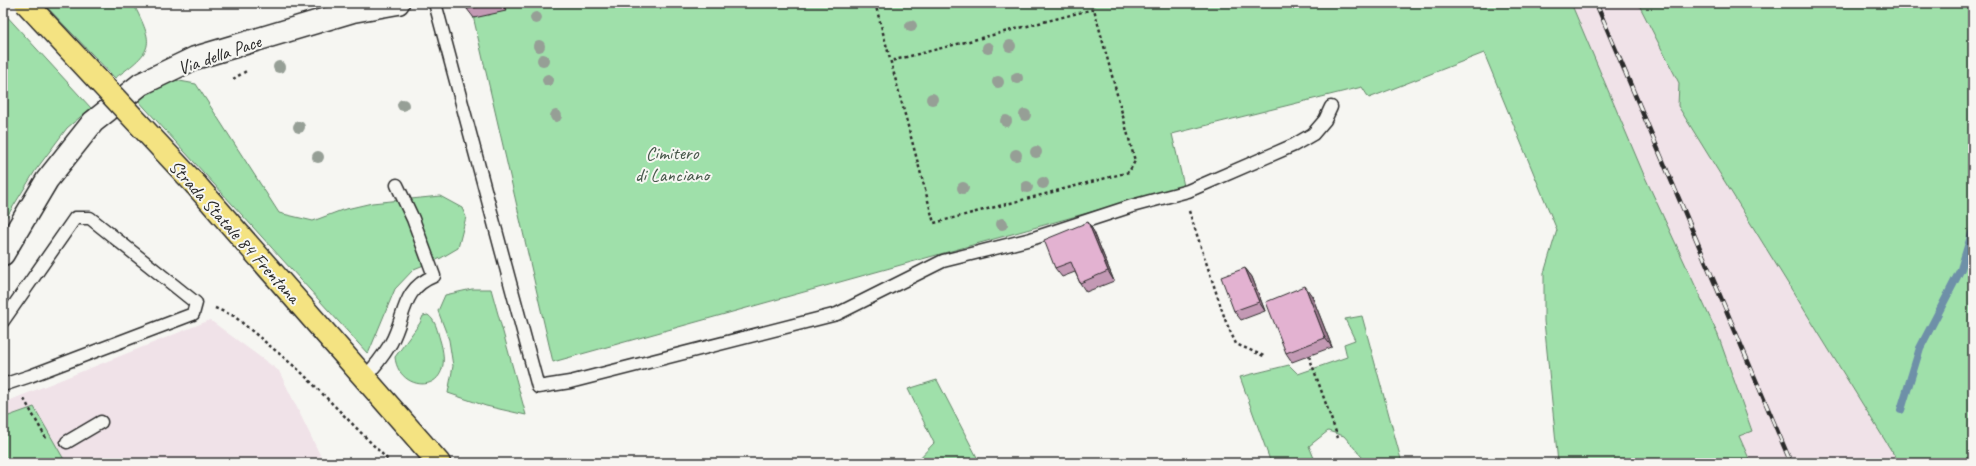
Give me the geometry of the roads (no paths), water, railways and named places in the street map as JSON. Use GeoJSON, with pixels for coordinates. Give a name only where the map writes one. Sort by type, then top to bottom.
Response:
{"type":"FeatureCollection","features":[{"type":"Feature","properties":{"kind":"main road","name":"Strada Statale 84 Frentana"},"geometry":{"type":"LineString","coordinates":[[26,3],[196,185],[439,463]]}},
{"type":"Feature","properties":{"kind":"street","name":"Via della Pace"},"geometry":{"type":"LineString","coordinates":[[3,254],[47,180],[93,122],[142,84],[195,58],[353,11],[398,3]]}},
{"type":"Feature","properties":{"kind":"lane"},"geometry":{"type":"LineString","coordinates":[[435,3],[538,387],[570,382],[837,314],[943,261],[1031,239],[1132,206],[1188,191],[1294,145],[1313,134],[1325,120],[1330,107]]}},
{"type":"Feature","properties":{"kind":"lane"},"geometry":{"type":"LineString","coordinates":[[364,378],[378,364],[391,342],[407,300],[418,284],[434,276],[413,219],[397,185]]}},
{"type":"Feature","properties":{"kind":"lane"},"geometry":{"type":"LineString","coordinates":[[3,321],[75,218],[90,218],[196,303],[193,314],[9,383]]}},
{"type":"Feature","properties":{"kind":"lane"},"geometry":{"type":"LineString","coordinates":[[67,442],[101,422]]}},
{"type":"Feature","properties":{"kind":"waterway"},"geometry":{"type":"LineString","coordinates":[[1901,410],[1920,348],[1961,269],[1973,230]]}},
{"type":"Feature","properties":{"kind":"railway"},"geometry":{"type":"LineString","coordinates":[[1596,3],[1791,463]]}},
{"type":"Feature","properties":{"kind":"park label","name":"Cimitero di Lanciano"},"geometry":{"type":"Point","coordinates":[672,163]}}]}
